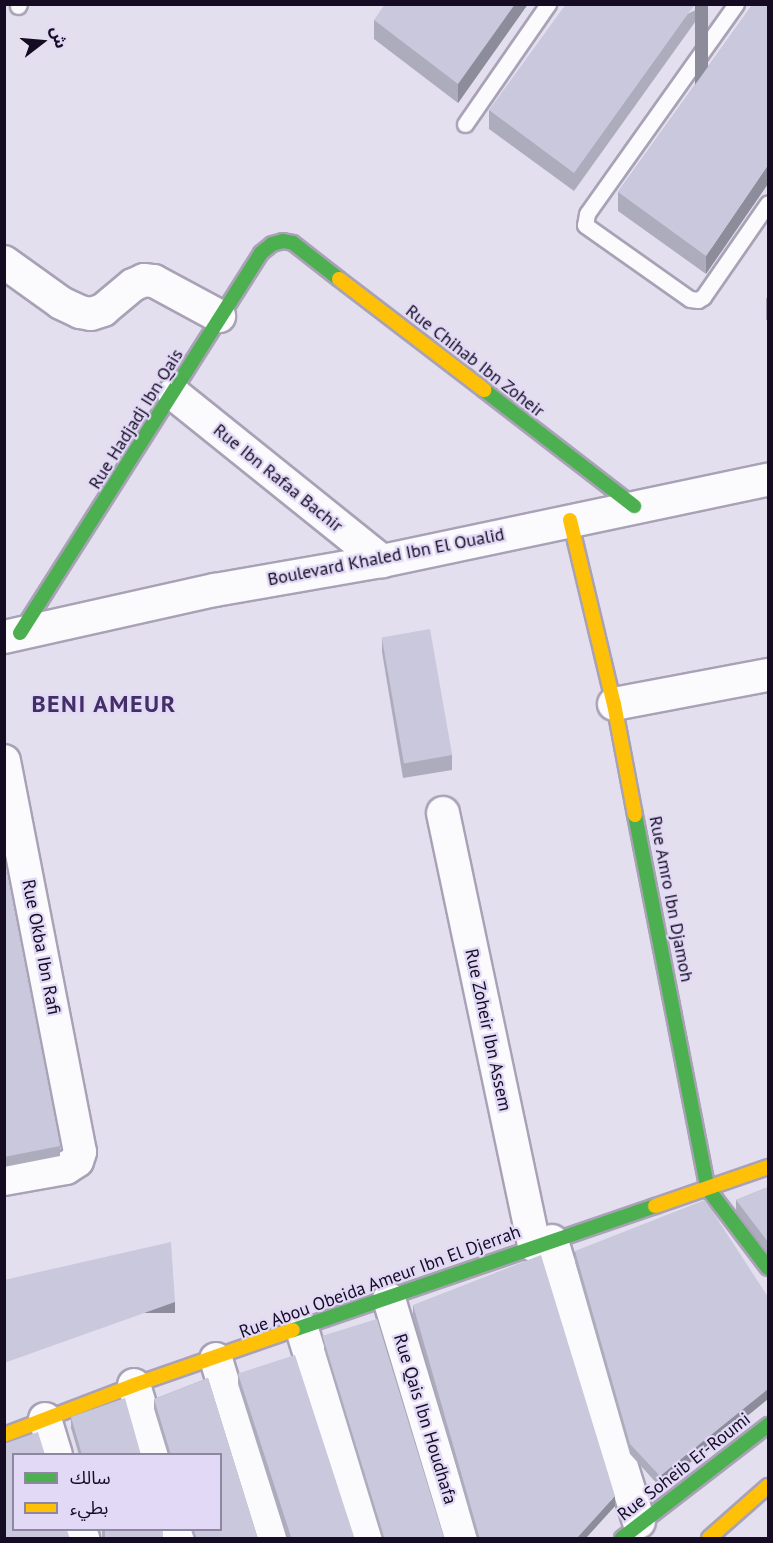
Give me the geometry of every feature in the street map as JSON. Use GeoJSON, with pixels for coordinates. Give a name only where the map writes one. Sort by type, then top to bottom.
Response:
{"type":"FeatureCollection","features":[{"type":"Feature","properties":{"kind":"main road","name":"Rue Hadjadj Ibn Qais"},"geometry":{"type":"LineString","coordinates":[[12,635],[174,394],[219,316],[261,253],[272,244],[293,243]]}},
{"type":"Feature","properties":{"kind":"main road","name":"Rue Chihab Ibn Zoheir"},"geometry":{"type":"LineString","coordinates":[[293,243],[634,506]]}},
{"type":"Feature","properties":{"kind":"main road","name":"Rue Amro Ibn Djamoh"},"geometry":{"type":"LineString","coordinates":[[570,520],[614,704],[708,1189],[768,1268]]}},
{"type":"Feature","properties":{"kind":"main road","name":"Rue Abou Obeida Ameur Ibn El Djerrah"},"geometry":{"type":"LineString","coordinates":[[4,1435],[134,1385],[216,1359],[768,1167]]}},
{"type":"Feature","properties":{"kind":"main road","name":"Rue Soheib Er-Roumi"},"geometry":{"type":"LineString","coordinates":[[631,1530],[768,1425]]}},
{"type":"Feature","properties":{"kind":"main road"},"geometry":{"type":"LineString","coordinates":[[710,1539],[768,1486]]}},
{"type":"Feature","properties":{"kind":"street"},"geometry":{"type":"LineString","coordinates":[[4,262],[62,303],[80,312],[91,314],[103,310],[134,285],[144,280],[154,281],[219,316]]}},
{"type":"Feature","properties":{"kind":"street","name":"Rue Ibn Rafaa Bachir"},"geometry":{"type":"LineString","coordinates":[[174,394],[382,561]]}},
{"type":"Feature","properties":{"kind":"street","name":"Boulevard Khaled Ibn El Oualid"},"geometry":{"type":"LineString","coordinates":[[12,635],[215,590],[382,561],[634,506],[768,480]]}},
{"type":"Feature","properties":{"kind":"street"},"geometry":{"type":"LineString","coordinates":[[614,704],[768,675]]}},
{"type":"Feature","properties":{"kind":"street","name":"Rue Okba Ibn Rafi"},"geometry":{"type":"LineString","coordinates":[[4,761],[9,803],[78,1133],[80,1157],[74,1165],[4,1179]]}},
{"type":"Feature","properties":{"kind":"street","name":"Rue Zoheir Ibn Assem"},"geometry":{"type":"LineString","coordinates":[[442,813],[543,1244],[631,1530]]}},
{"type":"Feature","properties":{"kind":"street","name":"Rue Qais Ibn Houdhafa"},"geometry":{"type":"LineString","coordinates":[[389,1299],[461,1539]]}},
{"type":"Feature","properties":{"kind":"street"},"geometry":{"type":"LineString","coordinates":[[302,1329],[366,1539]]}},
{"type":"Feature","properties":{"kind":"street"},"geometry":{"type":"LineString","coordinates":[[216,1359],[270,1539]]}},
{"type":"Feature","properties":{"kind":"street"},"geometry":{"type":"LineString","coordinates":[[134,1385],[154,1453]]}},
{"type":"Feature","properties":{"kind":"street"},"geometry":{"type":"LineString","coordinates":[[45,1419],[55,1453]]}},
{"type":"Feature","properties":{"kind":"lane"},"geometry":{"type":"LineString","coordinates":[[465,124],[548,4]]}},
{"type":"Feature","properties":{"kind":"lane"},"geometry":{"type":"LineString","coordinates":[[736,4],[587,214],[585,225],[690,299],[698,300],[768,203]]}},
{"type":"Feature","properties":{"kind":"building"},"geometry":{"type":"Polygon","coordinates":[[[385,4],[515,4],[458,84],[374,20],[385,4]]]}},
{"type":"Feature","properties":{"kind":"building"},"geometry":{"type":"Polygon","coordinates":[[[566,4],[695,4],[574,173],[489,110],[566,4]]]}},
{"type":"Feature","properties":{"kind":"building"},"geometry":{"type":"Polygon","coordinates":[[[753,4],[768,4],[768,165],[706,256],[618,192],[753,4]]]}},
{"type":"Feature","properties":{"kind":"building"},"geometry":{"type":"Polygon","coordinates":[[[430,629],[452,755],[404,764],[382,638],[430,629]]]}},
{"type":"Feature","properties":{"kind":"building"},"geometry":{"type":"Polygon","coordinates":[[[4,860],[60,1146],[4,1157],[4,860]]]}},
{"type":"Feature","properties":{"kind":"building"},"geometry":{"type":"Polygon","coordinates":[[[768,1187],[768,1242],[736,1200],[768,1187]]]}},
{"type":"Feature","properties":{"kind":"building"},"geometry":{"type":"Polygon","coordinates":[[[705,1200],[768,1297],[768,1389],[660,1476],[630,1444],[575,1251],[705,1200]]]}},
{"type":"Feature","properties":{"kind":"building"},"geometry":{"type":"Polygon","coordinates":[[[171,1242],[175,1302],[4,1363],[4,1280],[171,1242]]]}},
{"type":"Feature","properties":{"kind":"building"},"geometry":{"type":"Polygon","coordinates":[[[541,1255],[615,1496],[576,1539],[480,1539],[413,1305],[541,1255]]]}},
{"type":"Feature","properties":{"kind":"building"},"geometry":{"type":"Polygon","coordinates":[[[377,1319],[444,1538],[384,1538],[322,1336],[377,1319]]]}},
{"type":"Feature","properties":{"kind":"building"},"geometry":{"type":"Polygon","coordinates":[[[295,1355],[354,1538],[291,1538],[238,1374],[295,1355]]]}},
{"type":"Feature","properties":{"kind":"building"},"geometry":{"type":"Polygon","coordinates":[[[208,1378],[258,1539],[197,1539],[194,1531],[222,1531],[222,1453],[170,1453],[154,1399],[208,1378]]]}},
{"type":"Feature","properties":{"kind":"building"},"geometry":{"type":"Polygon","coordinates":[[[125,1398],[140,1453],[81,1453],[71,1417],[125,1398]]]}},
{"type":"Feature","properties":{"kind":"building"},"geometry":{"type":"Polygon","coordinates":[[[38,1432],[44,1453],[12,1453],[12,1531],[67,1531],[70,1539],[4,1539],[4,1444],[38,1432]]]}},
{"type":"Feature","properties":{"kind":"building"},"geometry":{"type":"Polygon","coordinates":[[[105,1531],[163,1531],[163,1538],[105,1538],[105,1531]]]}},
{"type":"Feature","properties":{"kind":"traffic: fast"},"geometry":{"type":"LineString","coordinates":[[20,633],[261,253],[272,244],[283,241],[293,243],[339,279]]}},
{"type":"Feature","properties":{"kind":"traffic: fast"},"geometry":{"type":"LineString","coordinates":[[484,390],[634,506]]}},
{"type":"Feature","properties":{"kind":"traffic: fast"},"geometry":{"type":"LineString","coordinates":[[635,815],[708,1189],[768,1268]]}},
{"type":"Feature","properties":{"kind":"traffic: fast"},"geometry":{"type":"LineString","coordinates":[[293,1330],[655,1206]]}},
{"type":"Feature","properties":{"kind":"traffic: fast"},"geometry":{"type":"LineString","coordinates":[[622,1538],[768,1425]]}},
{"type":"Feature","properties":{"kind":"traffic: slow"},"geometry":{"type":"LineString","coordinates":[[339,279],[484,390]]}},
{"type":"Feature","properties":{"kind":"traffic: slow"},"geometry":{"type":"LineString","coordinates":[[570,520],[614,704],[635,815]]}},
{"type":"Feature","properties":{"kind":"traffic: slow"},"geometry":{"type":"LineString","coordinates":[[655,1206],[768,1167]]}},
{"type":"Feature","properties":{"kind":"traffic: slow"},"geometry":{"type":"LineString","coordinates":[[4,1435],[134,1385],[293,1330]]}},
{"type":"Feature","properties":{"kind":"traffic: slow"},"geometry":{"type":"LineString","coordinates":[[709,1538],[768,1486]]}},
{"type":"Feature","properties":{"kind":"district","name":"BENI AMEUR"},"geometry":{"type":"Point","coordinates":[104,704]}}]}
